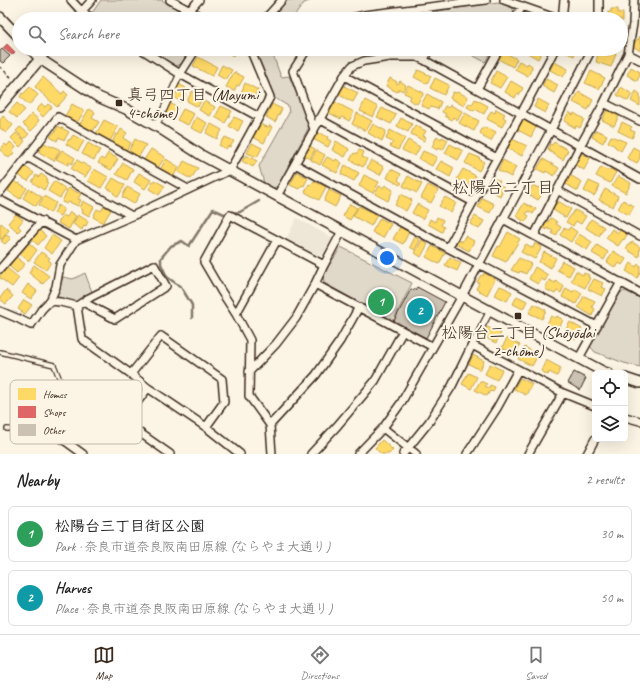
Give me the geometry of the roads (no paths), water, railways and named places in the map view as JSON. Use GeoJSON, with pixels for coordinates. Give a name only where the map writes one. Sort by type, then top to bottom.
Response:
{"type":"FeatureCollection","features":[{"type":"Feature","properties":{"kind":"street"},"geometry":{"type":"LineString","coordinates":[[71,0],[82,12],[92,0]]}},
{"type":"Feature","properties":{"kind":"street"},"geometry":{"type":"LineString","coordinates":[[170,0],[189,11],[199,0]]}},
{"type":"Feature","properties":{"kind":"street"},"geometry":{"type":"LineString","coordinates":[[272,12],[282,0]]}},
{"type":"Feature","properties":{"kind":"street"},"geometry":{"type":"LineString","coordinates":[[391,12],[486,0]]}},
{"type":"Feature","properties":{"kind":"street"},"geometry":{"type":"LineString","coordinates":[[504,0],[539,12]]}},
{"type":"Feature","properties":{"kind":"street"},"geometry":{"type":"LineString","coordinates":[[563,12],[564,0]]}},
{"type":"Feature","properties":{"kind":"street"},"geometry":{"type":"LineString","coordinates":[[599,0],[599,12]]}},
{"type":"Feature","properties":{"kind":"street"},"geometry":{"type":"LineString","coordinates":[[634,0],[637,26],[628,54],[640,60]]}},
{"type":"Feature","properties":{"kind":"street"},"geometry":{"type":"LineString","coordinates":[[519,12],[522,6]]}},
{"type":"Feature","properties":{"kind":"street"},"geometry":{"type":"LineString","coordinates":[[428,8],[429,12]]}},
{"type":"Feature","properties":{"kind":"street"},"geometry":{"type":"LineString","coordinates":[[0,17],[12,30]]}},
{"type":"Feature","properties":{"kind":"street"},"geometry":{"type":"LineString","coordinates":[[37,56],[98,97],[126,109],[201,155],[600,370]]}},
{"type":"Feature","properties":{"kind":"street"},"geometry":{"type":"LineString","coordinates":[[0,106],[43,56]]}},
{"type":"Feature","properties":{"kind":"street"},"geometry":{"type":"LineString","coordinates":[[152,56],[180,74],[260,117]]}},
{"type":"Feature","properties":{"kind":"street"},"geometry":{"type":"LineString","coordinates":[[156,126],[180,74],[192,56]]}},
{"type":"Feature","properties":{"kind":"street"},"geometry":{"type":"LineString","coordinates":[[0,311],[31,325],[42,309],[50,301],[56,287],[60,265],[76,240],[132,216],[230,170],[270,97],[253,56]]}},
{"type":"Feature","properties":{"kind":"street"},"geometry":{"type":"LineString","coordinates":[[303,56],[294,72],[314,128]]}},
{"type":"Feature","properties":{"kind":"street"},"geometry":{"type":"LineString","coordinates":[[424,60],[426,56]]}},
{"type":"Feature","properties":{"kind":"street"},"geometry":{"type":"LineString","coordinates":[[477,89],[495,56]]}},
{"type":"Feature","properties":{"kind":"street"},"geometry":{"type":"LineString","coordinates":[[448,248],[551,56]]}},
{"type":"Feature","properties":{"kind":"street"},"geometry":{"type":"LineString","coordinates":[[358,454],[383,428],[401,403],[462,296],[551,130],[588,56]]}},
{"type":"Feature","properties":{"kind":"street"},"geometry":{"type":"LineString","coordinates":[[534,236],[627,56]]}},
{"type":"Feature","properties":{"kind":"street"},"geometry":{"type":"LineString","coordinates":[[277,196],[319,119],[344,76],[352,66],[364,61],[390,57],[417,57],[424,60],[640,179]]}},
{"type":"Feature","properties":{"kind":"street"},"geometry":{"type":"LineString","coordinates":[[344,76],[496,158]]}},
{"type":"Feature","properties":{"kind":"street"},"geometry":{"type":"LineString","coordinates":[[604,103],[640,121]]}},
{"type":"Feature","properties":{"kind":"street"},"geometry":{"type":"LineString","coordinates":[[0,192],[58,117],[188,189]]}},
{"type":"Feature","properties":{"kind":"street"},"geometry":{"type":"LineString","coordinates":[[319,119],[473,202]]}},
{"type":"Feature","properties":{"kind":"street"},"geometry":{"type":"LineString","coordinates":[[27,157],[132,216]]}},
{"type":"Feature","properties":{"kind":"street"},"geometry":{"type":"LineString","coordinates":[[294,164],[448,248],[597,326]]}},
{"type":"Feature","properties":{"kind":"street"},"geometry":{"type":"LineString","coordinates":[[558,190],[640,236]]}},
{"type":"Feature","properties":{"kind":"street"},"geometry":{"type":"LineString","coordinates":[[0,200],[76,240]]}},
{"type":"Feature","properties":{"kind":"street"},"geometry":{"type":"LineString","coordinates":[[272,454],[270,425],[249,396],[250,340],[204,262],[230,215],[324,265]]}},
{"type":"Feature","properties":{"kind":"street"},"geometry":{"type":"LineString","coordinates":[[503,219],[640,293]]}},
{"type":"Feature","properties":{"kind":"street"},"geometry":{"type":"LineString","coordinates":[[0,269],[42,221]]}},
{"type":"Feature","properties":{"kind":"street"},"geometry":{"type":"LineString","coordinates":[[249,372],[276,344],[296,318],[342,231]]}},
{"type":"Feature","properties":{"kind":"street"},"geometry":{"type":"LineString","coordinates":[[236,314],[277,240]]}},
{"type":"Feature","properties":{"kind":"street"},"geometry":{"type":"LineString","coordinates":[[50,301],[80,304],[115,319],[166,286],[154,265],[80,304]]}},
{"type":"Feature","properties":{"kind":"street"},"geometry":{"type":"LineString","coordinates":[[579,358],[621,282]]}},
{"type":"Feature","properties":{"kind":"street"},"geometry":{"type":"LineString","coordinates":[[315,284],[433,347]]}},
{"type":"Feature","properties":{"kind":"street"},"geometry":{"type":"LineString","coordinates":[[80,304],[82,339],[138,380]]}},
{"type":"Feature","properties":{"kind":"street"},"geometry":{"type":"LineString","coordinates":[[270,425],[316,375],[340,341],[359,307]]}},
{"type":"Feature","properties":{"kind":"street"},"geometry":{"type":"LineString","coordinates":[[403,454],[429,422],[452,386],[490,311]]}},
{"type":"Feature","properties":{"kind":"street"},"geometry":{"type":"LineString","coordinates":[[311,454],[375,382],[403,331]]}},
{"type":"Feature","properties":{"kind":"street"},"geometry":{"type":"LineString","coordinates":[[131,374],[161,336],[222,378],[224,402],[206,427]]}},
{"type":"Feature","properties":{"kind":"street"},"geometry":{"type":"LineString","coordinates":[[472,345],[563,393],[592,405]]}},
{"type":"Feature","properties":{"kind":"street"},"geometry":{"type":"LineString","coordinates":[[467,454],[497,408],[518,370]]}},
{"type":"Feature","properties":{"kind":"street"},"geometry":{"type":"LineString","coordinates":[[628,379],[640,383]]}},
{"type":"Feature","properties":{"kind":"street"},"geometry":{"type":"LineString","coordinates":[[142,383],[206,427],[240,454]]}},
{"type":"Feature","properties":{"kind":"street"},"geometry":{"type":"LineString","coordinates":[[142,396],[148,388]]}},
{"type":"Feature","properties":{"kind":"street"},"geometry":{"type":"LineString","coordinates":[[528,454],[563,393]]}},
{"type":"Feature","properties":{"kind":"street"},"geometry":{"type":"LineString","coordinates":[[628,417],[640,420]]}},
{"type":"Feature","properties":{"kind":"street"},"geometry":{"type":"LineString","coordinates":[[383,428],[416,454]]}},
{"type":"Feature","properties":{"kind":"street"},"geometry":{"type":"LineString","coordinates":[[142,434],[170,454]]}},
{"type":"Feature","properties":{"kind":"street"},"geometry":{"type":"LineString","coordinates":[[587,454],[594,442]]}},
{"type":"Feature","properties":{"kind":"street"},"geometry":{"type":"LineString","coordinates":[[69,444],[83,454]]}},
{"type":"Feature","properties":{"kind":"lane"},"geometry":{"type":"LineString","coordinates":[[0,352],[54,365],[60,380]]}},
{"type":"Feature","properties":{"kind":"waterway"},"geometry":{"type":"LineString","coordinates":[[192,318],[192,305],[181,287],[167,277],[161,264],[161,258],[171,246],[182,241],[189,246],[213,209],[224,214],[240,212],[259,201]]}},
{"type":"Feature","properties":{"kind":"place","name":"真弓四丁目 (Mayumi 4-chōme)"},"geometry":{"type":"Point","coordinates":[119,103]}},
{"type":"Feature","properties":{"kind":"place","name":"松陽台三丁目街区公園"},"geometry":{"type":"Point","coordinates":[381,302]}},
{"type":"Feature","properties":{"kind":"place","name":"Harves"},"geometry":{"type":"Point","coordinates":[420,311]}},
{"type":"Feature","properties":{"kind":"place","name":"松陽台二丁目 (Shōyōdai 2-chōme)"},"geometry":{"type":"Point","coordinates":[518,316]}},
{"type":"Feature","properties":{"kind":"district","name":"松陽台二丁目"},"geometry":{"type":"Point","coordinates":[503,187]}}]}
